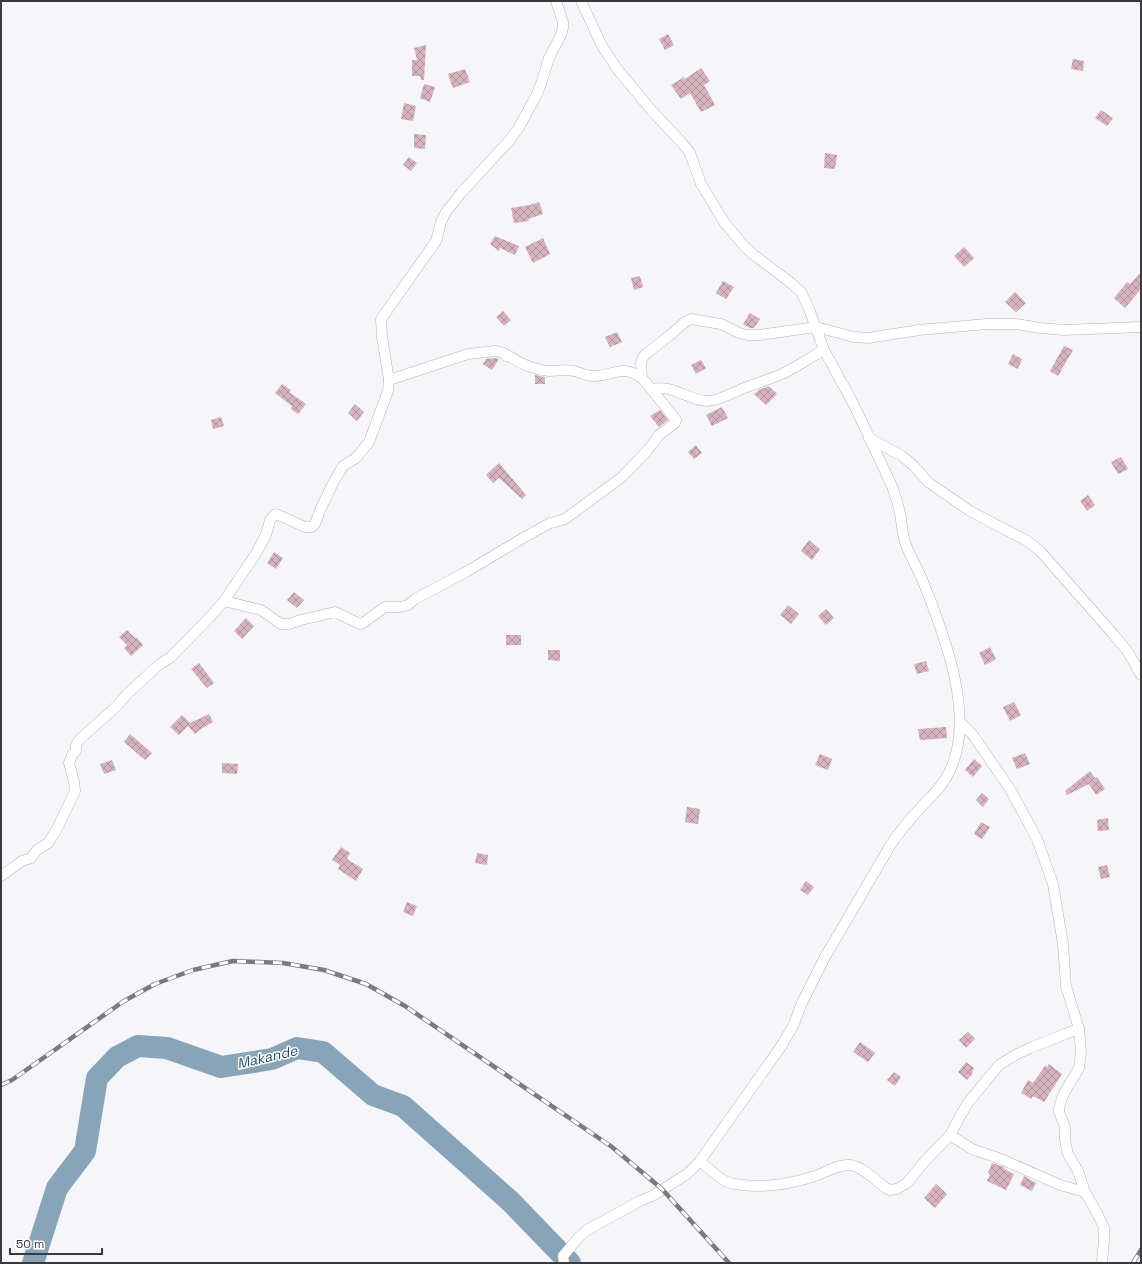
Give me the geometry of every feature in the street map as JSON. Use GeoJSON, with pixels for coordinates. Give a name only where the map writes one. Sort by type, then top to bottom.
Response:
{"type":"FeatureCollection","features":[{"type":"Feature","properties":{"kind":"street"},"geometry":{"type":"LineString","coordinates":[[1,876],[22,861],[31,858],[37,850],[48,843],[57,829],[75,791],[69,763],[72,755],[76,751],[76,745],[80,739],[117,706],[126,694],[171,656],[224,601],[255,554],[266,534],[270,520],[274,515],[281,515],[305,527],[312,527],[315,524],[333,483],[343,466],[356,458],[369,442],[388,391],[389,380],[382,337],[381,319],[436,241],[441,222],[446,212],[518,129],[541,84],[549,58],[561,35],[563,22],[556,1]]}},
{"type":"Feature","properties":{"kind":"street"},"geometry":{"type":"LineString","coordinates":[[564,1263],[563,1256],[587,1230],[638,1202],[654,1195],[687,1174],[700,1162],[782,1045],[825,957],[890,846],[900,831],[939,788],[947,776],[956,755],[960,722],[954,676],[947,645],[924,585],[906,546],[897,500],[892,486],[854,405],[824,350],[810,309],[801,292],[745,247],[724,222],[701,184],[690,153],[618,70],[602,46],[581,1]]}},
{"type":"Feature","properties":{"kind":"street"},"geometry":{"type":"LineString","coordinates":[[642,378],[641,363],[643,356],[685,322],[691,319],[721,324],[739,333],[747,335],[759,335],[816,327],[854,337],[868,338],[919,330],[987,324],[1016,324],[1064,330],[1141,327]]}},
{"type":"Feature","properties":{"kind":"street"},"geometry":{"type":"LineString","coordinates":[[652,389],[670,389],[689,397],[711,401],[784,372],[824,350]]}},
{"type":"Feature","properties":{"kind":"street"},"geometry":{"type":"LineString","coordinates":[[224,601],[261,610],[279,623],[285,624],[335,612],[356,623],[363,624],[385,607],[400,607],[408,605],[415,599],[466,572],[530,534],[550,523],[564,519],[622,477],[647,451],[659,434],[675,423],[676,420],[642,378],[628,371],[594,377],[573,371],[550,371],[515,360],[509,356],[506,356],[504,353],[496,351],[468,354],[389,380]]}},
{"type":"Feature","properties":{"kind":"street"},"geometry":{"type":"LineString","coordinates":[[869,438],[902,456],[914,466],[928,482],[970,511],[1027,541],[1040,551],[1128,652],[1135,667],[1141,675]]}},
{"type":"Feature","properties":{"kind":"street"},"geometry":{"type":"LineString","coordinates":[[960,722],[972,735],[1010,789],[1037,839],[1052,884],[1063,944],[1066,986],[1079,1029],[1081,1052],[1079,1068],[1063,1095],[1059,1108],[1065,1127],[1065,1140],[1068,1154],[1078,1172],[1085,1192],[1098,1213],[1104,1228],[1102,1263]]}},
{"type":"Feature","properties":{"kind":"street"},"geometry":{"type":"LineString","coordinates":[[700,1162],[732,1184],[754,1186],[793,1182],[814,1176],[840,1165],[850,1165],[858,1167],[886,1188],[894,1190],[897,1189],[907,1183],[950,1135],[967,1104],[999,1065],[1030,1048],[1079,1029]]}},
{"type":"Feature","properties":{"kind":"street"},"geometry":{"type":"LineString","coordinates":[[950,1135],[972,1149],[1060,1185],[1085,1192]]}},
{"type":"Feature","properties":{"kind":"building"},"geometry":{"type":"Polygon","coordinates":[[[668,34],[674,45],[665,50],[659,39],[668,34]]]}},
{"type":"Feature","properties":{"kind":"building"},"geometry":{"type":"Polygon","coordinates":[[[426,45],[424,80],[421,80],[420,76],[412,76],[412,60],[417,60],[414,48],[426,45]]]}},
{"type":"Feature","properties":{"kind":"building"},"geometry":{"type":"Polygon","coordinates":[[[1073,59],[1084,61],[1083,71],[1071,69],[1073,59]]]}},
{"type":"Feature","properties":{"kind":"building"},"geometry":{"type":"Polygon","coordinates":[[[701,68],[710,81],[704,85],[715,105],[701,112],[690,93],[681,99],[671,85],[684,77],[685,79],[701,68]]]}},
{"type":"Feature","properties":{"kind":"building"},"geometry":{"type":"Polygon","coordinates":[[[465,69],[470,82],[453,88],[448,74],[465,69]]]}},
{"type":"Feature","properties":{"kind":"building"},"geometry":{"type":"Polygon","coordinates":[[[424,84],[435,87],[430,102],[420,98],[424,84]]]}},
{"type":"Feature","properties":{"kind":"building"},"geometry":{"type":"Polygon","coordinates":[[[404,103],[416,106],[413,121],[401,119],[404,103]]]}},
{"type":"Feature","properties":{"kind":"building"},"geometry":{"type":"Polygon","coordinates":[[[1101,110],[1113,118],[1107,126],[1095,118],[1101,110]]]}},
{"type":"Feature","properties":{"kind":"building"},"geometry":{"type":"Polygon","coordinates":[[[414,134],[426,135],[425,149],[414,148],[414,134]]]}},
{"type":"Feature","properties":{"kind":"building"},"geometry":{"type":"Polygon","coordinates":[[[825,153],[837,155],[835,169],[824,168],[825,153]]]}},
{"type":"Feature","properties":{"kind":"building"},"geometry":{"type":"Polygon","coordinates":[[[409,157],[417,163],[411,171],[403,165],[409,157]]]}},
{"type":"Feature","properties":{"kind":"building"},"geometry":{"type":"Polygon","coordinates":[[[539,202],[543,214],[528,219],[529,221],[514,223],[511,208],[539,202]]]}},
{"type":"Feature","properties":{"kind":"building"},"geometry":{"type":"Polygon","coordinates":[[[495,236],[519,246],[515,255],[500,248],[499,251],[490,244],[495,236]]]}},
{"type":"Feature","properties":{"kind":"building"},"geometry":{"type":"Polygon","coordinates":[[[543,238],[550,254],[533,263],[525,247],[543,238]]]}},
{"type":"Feature","properties":{"kind":"building"},"geometry":{"type":"Polygon","coordinates":[[[964,247],[974,258],[964,267],[954,256],[964,247]]]}},
{"type":"Feature","properties":{"kind":"building"},"geometry":{"type":"Polygon","coordinates":[[[1141,272],[1141,289],[1125,308],[1114,298],[1127,282],[1130,284],[1141,272]]]}},
{"type":"Feature","properties":{"kind":"building"},"geometry":{"type":"Polygon","coordinates":[[[640,276],[643,287],[634,290],[631,278],[640,276]]]}},
{"type":"Feature","properties":{"kind":"building"},"geometry":{"type":"Polygon","coordinates":[[[723,281],[734,287],[726,299],[716,293],[723,281]]]}},
{"type":"Feature","properties":{"kind":"building"},"geometry":{"type":"Polygon","coordinates":[[[1015,292],[1026,303],[1016,312],[1005,302],[1015,292]]]}},
{"type":"Feature","properties":{"kind":"building"},"geometry":{"type":"Polygon","coordinates":[[[503,311],[511,320],[504,326],[496,317],[503,311]]]}},
{"type":"Feature","properties":{"kind":"building"},"geometry":{"type":"Polygon","coordinates":[[[750,313],[760,319],[754,328],[750,328],[743,324],[750,313]]]}},
{"type":"Feature","properties":{"kind":"building"},"geometry":{"type":"Polygon","coordinates":[[[617,332],[622,342],[610,347],[605,337],[617,332]]]}},
{"type":"Feature","properties":{"kind":"building"},"geometry":{"type":"Polygon","coordinates":[[[1064,346],[1073,350],[1058,376],[1050,371],[1064,346]]]}},
{"type":"Feature","properties":{"kind":"building"},"geometry":{"type":"Polygon","coordinates":[[[1013,354],[1022,359],[1018,369],[1008,364],[1013,354]]]}},
{"type":"Feature","properties":{"kind":"building"},"geometry":{"type":"Polygon","coordinates":[[[486,359],[499,359],[492,370],[483,364],[486,359]]]}},
{"type":"Feature","properties":{"kind":"building"},"geometry":{"type":"Polygon","coordinates":[[[701,360],[706,368],[696,374],[691,365],[701,360]]]}},
{"type":"Feature","properties":{"kind":"building"},"geometry":{"type":"Polygon","coordinates":[[[535,375],[545,377],[545,384],[535,384],[535,375]]]}},
{"type":"Feature","properties":{"kind":"building"},"geometry":{"type":"Polygon","coordinates":[[[282,384],[291,390],[289,392],[306,404],[298,414],[291,409],[292,406],[275,393],[282,384]]]}},
{"type":"Feature","properties":{"kind":"building"},"geometry":{"type":"Polygon","coordinates":[[[769,386],[777,394],[766,405],[754,394],[769,386]]]}},
{"type":"Feature","properties":{"kind":"building"},"geometry":{"type":"Polygon","coordinates":[[[355,404],[364,412],[357,421],[348,413],[355,404]]]}},
{"type":"Feature","properties":{"kind":"building"},"geometry":{"type":"Polygon","coordinates":[[[722,407],[728,418],[712,426],[706,415],[722,407]]]}},
{"type":"Feature","properties":{"kind":"building"},"geometry":{"type":"Polygon","coordinates":[[[660,410],[668,420],[659,427],[650,416],[660,410]]]}},
{"type":"Feature","properties":{"kind":"building"},"geometry":{"type":"Polygon","coordinates":[[[221,417],[224,426],[213,429],[211,420],[221,417]]]}},
{"type":"Feature","properties":{"kind":"building"},"geometry":{"type":"Polygon","coordinates":[[[696,445],[702,453],[694,459],[688,452],[696,445]]]}},
{"type":"Feature","properties":{"kind":"building"},"geometry":{"type":"Polygon","coordinates":[[[1121,457],[1128,469],[1118,474],[1111,462],[1121,457]]]}},
{"type":"Feature","properties":{"kind":"building"},"geometry":{"type":"Polygon","coordinates":[[[499,463],[526,495],[522,499],[499,478],[493,483],[486,475],[499,463]]]}},
{"type":"Feature","properties":{"kind":"building"},"geometry":{"type":"Polygon","coordinates":[[[1088,495],[1095,505],[1087,511],[1080,501],[1088,495]]]}},
{"type":"Feature","properties":{"kind":"building"},"geometry":{"type":"Polygon","coordinates":[[[809,540],[820,549],[812,560],[801,551],[809,540]]]}},
{"type":"Feature","properties":{"kind":"building"},"geometry":{"type":"Polygon","coordinates":[[[274,552],[283,558],[276,569],[267,563],[274,552]]]}},
{"type":"Feature","properties":{"kind":"building"},"geometry":{"type":"Polygon","coordinates":[[[294,592],[304,600],[297,608],[287,600],[294,592]]]}},
{"type":"Feature","properties":{"kind":"building"},"geometry":{"type":"Polygon","coordinates":[[[788,605],[799,614],[791,624],[780,615],[788,605]]]}},
{"type":"Feature","properties":{"kind":"building"},"geometry":{"type":"Polygon","coordinates":[[[826,609],[834,618],[826,625],[818,616],[826,609]]]}},
{"type":"Feature","properties":{"kind":"building"},"geometry":{"type":"Polygon","coordinates":[[[246,618],[254,626],[242,639],[234,631],[246,618]]]}},
{"type":"Feature","properties":{"kind":"building"},"geometry":{"type":"Polygon","coordinates":[[[127,630],[143,645],[131,656],[124,648],[127,645],[119,637],[127,630]]]}},
{"type":"Feature","properties":{"kind":"building"},"geometry":{"type":"Polygon","coordinates":[[[506,635],[521,635],[521,645],[506,645],[506,635]]]}},
{"type":"Feature","properties":{"kind":"building"},"geometry":{"type":"Polygon","coordinates":[[[990,647],[996,659],[985,665],[979,653],[990,647]]]}},
{"type":"Feature","properties":{"kind":"building"},"geometry":{"type":"Polygon","coordinates":[[[548,650],[560,650],[560,661],[548,660],[548,650]]]}},
{"type":"Feature","properties":{"kind":"building"},"geometry":{"type":"Polygon","coordinates":[[[926,661],[929,671],[917,674],[914,664],[926,661]]]}},
{"type":"Feature","properties":{"kind":"building"},"geometry":{"type":"Polygon","coordinates":[[[199,663],[214,683],[207,688],[191,669],[199,663]]]}},
{"type":"Feature","properties":{"kind":"building"},"geometry":{"type":"Polygon","coordinates":[[[1014,702],[1021,715],[1010,721],[1003,707],[1014,702]]]}},
{"type":"Feature","properties":{"kind":"building"},"geometry":{"type":"Polygon","coordinates":[[[209,714],[213,722],[195,734],[188,726],[179,735],[170,727],[182,715],[190,723],[209,714]]]}},
{"type":"Feature","properties":{"kind":"building"},"geometry":{"type":"Polygon","coordinates":[[[946,727],[947,738],[920,740],[918,729],[946,727]]]}},
{"type":"Feature","properties":{"kind":"building"},"geometry":{"type":"Polygon","coordinates":[[[130,734],[152,753],[145,760],[124,742],[130,734]]]}},
{"type":"Feature","properties":{"kind":"building"},"geometry":{"type":"Polygon","coordinates":[[[1025,753],[1030,764],[1017,769],[1012,758],[1025,753]]]}},
{"type":"Feature","properties":{"kind":"building"},"geometry":{"type":"Polygon","coordinates":[[[820,754],[832,759],[828,770],[815,765],[820,754]]]}},
{"type":"Feature","properties":{"kind":"building"},"geometry":{"type":"Polygon","coordinates":[[[974,759],[982,766],[973,777],[965,770],[974,759]]]}},
{"type":"Feature","properties":{"kind":"building"},"geometry":{"type":"Polygon","coordinates":[[[112,760],[116,770],[104,774],[100,764],[112,760]]]}},
{"type":"Feature","properties":{"kind":"building"},"geometry":{"type":"Polygon","coordinates":[[[222,763],[238,764],[237,774],[222,773],[222,763]]]}},
{"type":"Feature","properties":{"kind":"building"},"geometry":{"type":"Polygon","coordinates":[[[1090,771],[1095,778],[1097,777],[1105,789],[1096,795],[1089,784],[1067,795],[1065,791],[1090,771]]]}},
{"type":"Feature","properties":{"kind":"building"},"geometry":{"type":"Polygon","coordinates":[[[982,793],[989,799],[983,807],[976,800],[982,793]]]}},
{"type":"Feature","properties":{"kind":"building"},"geometry":{"type":"Polygon","coordinates":[[[687,807],[700,809],[698,824],[685,822],[687,807]]]}},
{"type":"Feature","properties":{"kind":"building"},"geometry":{"type":"Polygon","coordinates":[[[1108,818],[1109,830],[1098,831],[1097,820],[1108,818]]]}},
{"type":"Feature","properties":{"kind":"building"},"geometry":{"type":"Polygon","coordinates":[[[981,822],[990,827],[982,839],[974,834],[981,822]]]}},
{"type":"Feature","properties":{"kind":"building"},"geometry":{"type":"Polygon","coordinates":[[[341,847],[350,853],[347,859],[363,869],[356,881],[338,869],[340,865],[332,860],[341,847]]]}},
{"type":"Feature","properties":{"kind":"building"},"geometry":{"type":"Polygon","coordinates":[[[477,853],[488,855],[487,865],[475,863],[477,853]]]}},
{"type":"Feature","properties":{"kind":"building"},"geometry":{"type":"Polygon","coordinates":[[[1107,865],[1110,877],[1101,879],[1098,867],[1107,865]]]}},
{"type":"Feature","properties":{"kind":"building"},"geometry":{"type":"Polygon","coordinates":[[[806,881],[814,887],[808,895],[800,890],[806,881]]]}},
{"type":"Feature","properties":{"kind":"building"},"geometry":{"type":"Polygon","coordinates":[[[407,902],[417,906],[413,916],[403,912],[407,902]]]}},
{"type":"Feature","properties":{"kind":"building"},"geometry":{"type":"Polygon","coordinates":[[[968,1032],[975,1039],[966,1048],[959,1040],[968,1032]]]}},
{"type":"Feature","properties":{"kind":"building"},"geometry":{"type":"Polygon","coordinates":[[[860,1042],[875,1053],[868,1062],[853,1052],[860,1042]]]}},
{"type":"Feature","properties":{"kind":"building"},"geometry":{"type":"Polygon","coordinates":[[[966,1062],[974,1068],[973,1073],[967,1080],[958,1072],[966,1062]]]}},
{"type":"Feature","properties":{"kind":"building"},"geometry":{"type":"Polygon","coordinates":[[[1049,1064],[1062,1074],[1044,1102],[1033,1096],[1031,1099],[1021,1093],[1028,1080],[1033,1083],[1045,1066],[1047,1067],[1049,1064]]]}},
{"type":"Feature","properties":{"kind":"building"},"geometry":{"type":"Polygon","coordinates":[[[894,1072],[901,1077],[895,1086],[887,1080],[894,1072]]]}},
{"type":"Feature","properties":{"kind":"building"},"geometry":{"type":"Polygon","coordinates":[[[992,1163],[1004,1167],[1004,1169],[1014,1174],[1006,1190],[987,1181],[992,1163]]]}},
{"type":"Feature","properties":{"kind":"building"},"geometry":{"type":"Polygon","coordinates":[[[1024,1176],[1036,1183],[1032,1191],[1020,1185],[1024,1176]]]}},
{"type":"Feature","properties":{"kind":"building"},"geometry":{"type":"Polygon","coordinates":[[[936,1184],[947,1194],[935,1208],[924,1198],[936,1184]]]}},
{"type":"Feature","properties":{"kind":"waterway","name":"Makande"},"geometry":{"type":"LineString","coordinates":[[33,1263],[57,1188],[85,1151],[97,1078],[117,1057],[138,1046],[167,1048],[221,1067],[272,1059],[297,1048],[323,1052],[373,1095],[403,1106],[510,1201],[570,1263]]}},
{"type":"Feature","properties":{"kind":"railway"},"geometry":{"type":"LineString","coordinates":[[1,1085],[12,1080],[124,1001],[155,984],[193,970],[233,961],[283,963],[324,970],[366,984],[405,1006],[612,1147],[662,1189],[729,1263]]}},
{"type":"Feature","properties":{"kind":"railway"},"geometry":{"type":"LineString","coordinates":[[1133,1263],[1141,1250]]}}]}
